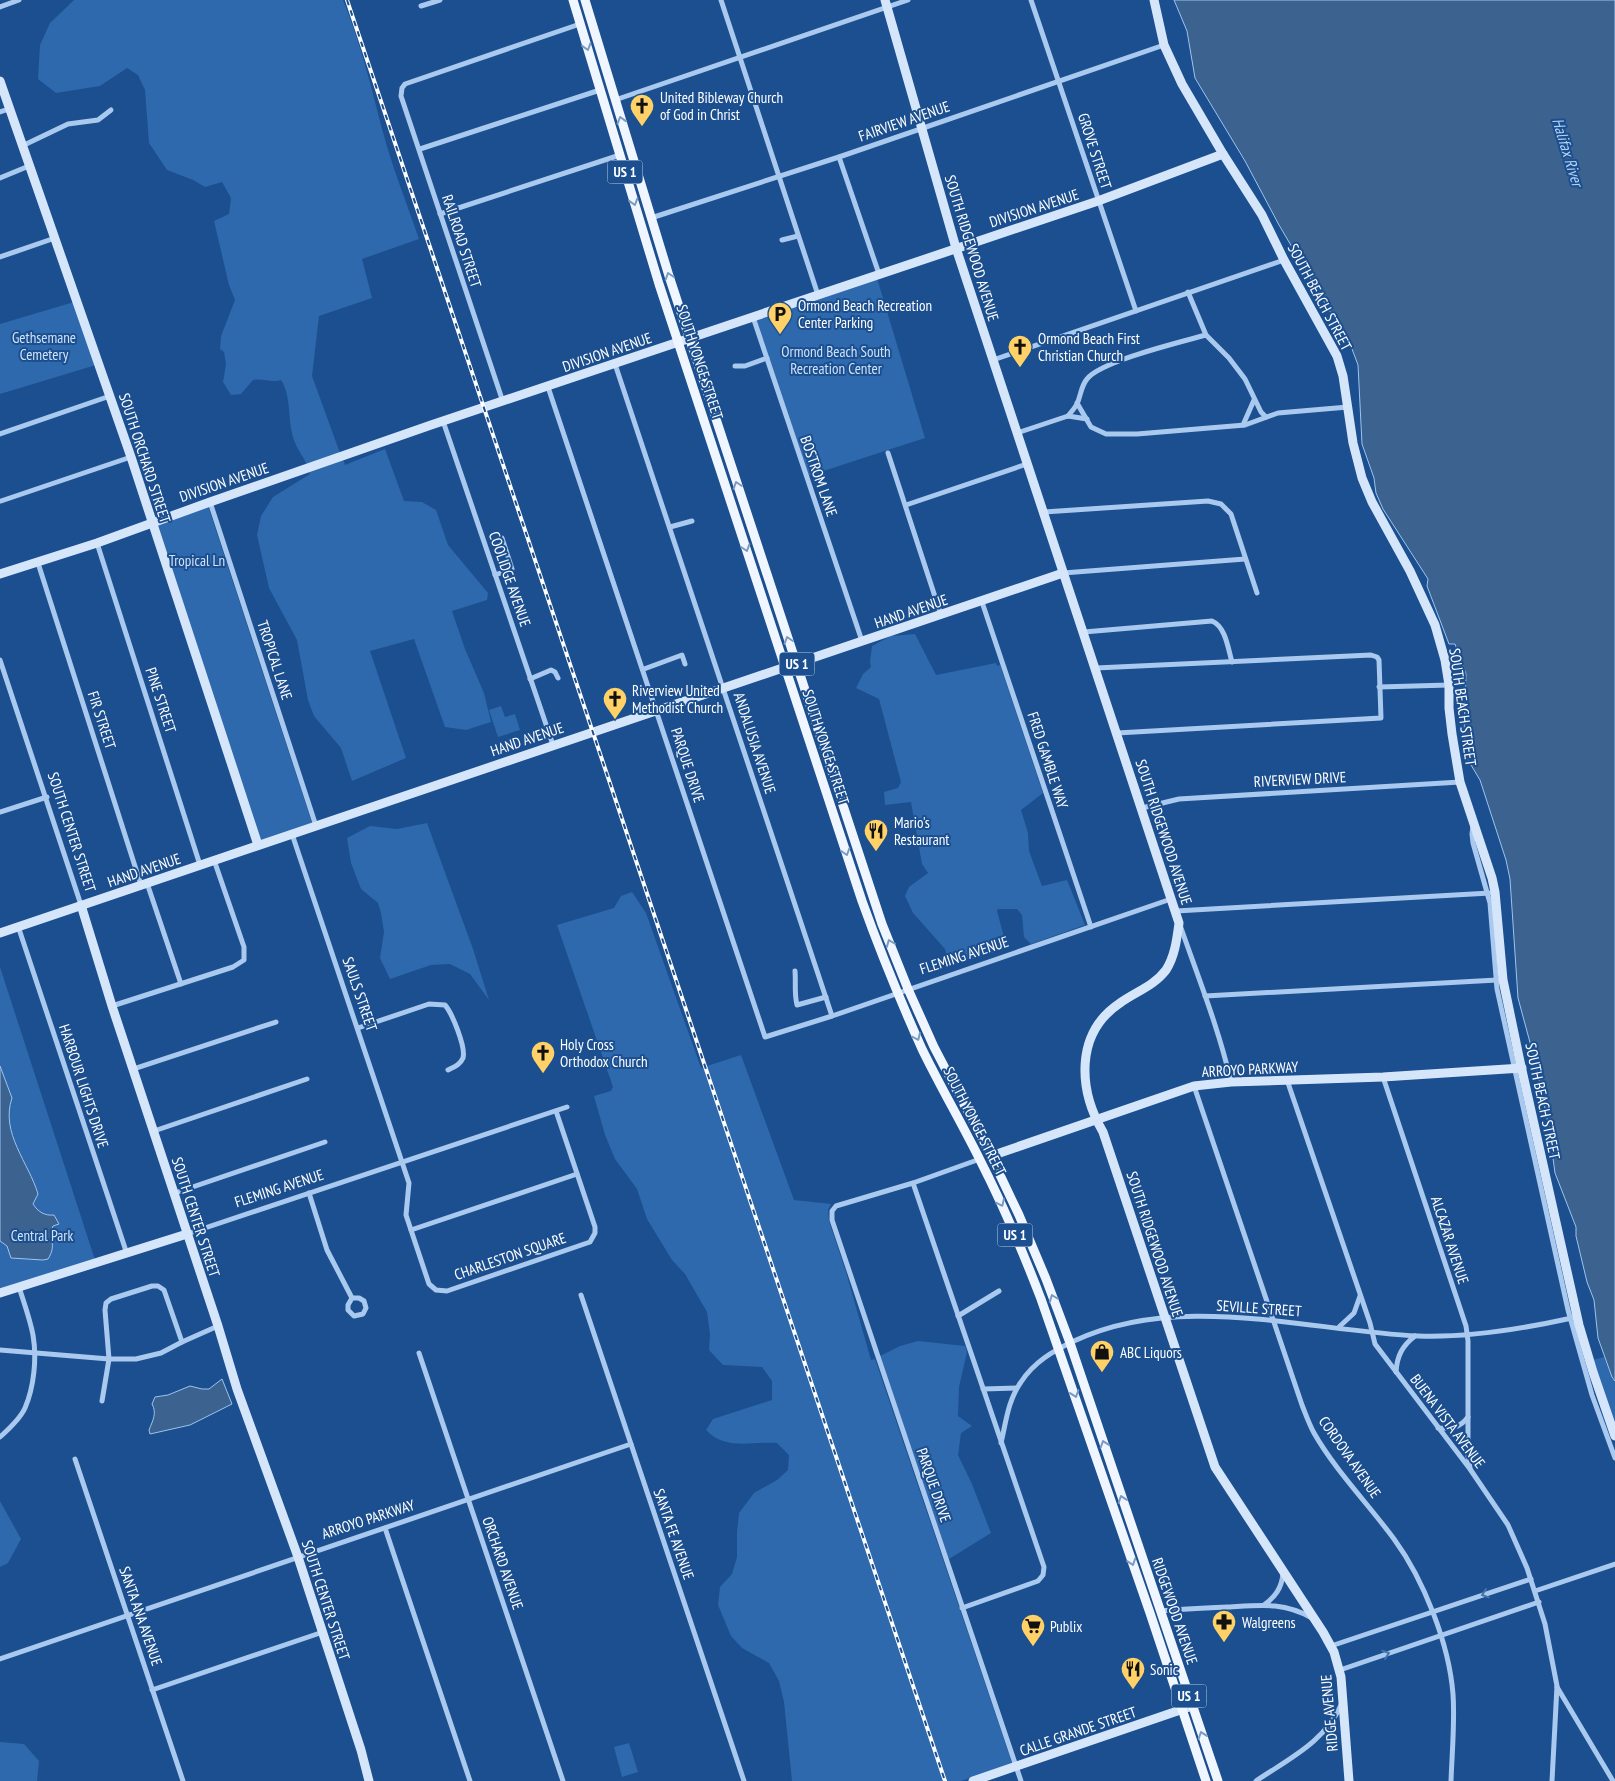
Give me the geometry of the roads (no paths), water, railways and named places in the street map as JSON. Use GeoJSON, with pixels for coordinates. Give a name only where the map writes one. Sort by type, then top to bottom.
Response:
{"type":"FeatureCollection","features":[{"type":"Feature","properties":{"kind":"main road","name":"SOUTH YONGE STREET"},"geometry":{"type":"LineString","coordinates":[[573,0],[679,342],[868,917],[897,992],[936,1076],[980,1159],[1023,1252],[1059,1348],[1105,1483]]}},
{"type":"Feature","properties":{"kind":"main road","name":"SOUTH YONGE STREET"},"geometry":{"type":"LineString","coordinates":[[585,0],[689,339],[882,924],[908,988],[947,1074],[998,1170],[1034,1248],[1070,1343],[1115,1479]]}},
{"type":"Feature","properties":{"kind":"main road"},"geometry":{"type":"LineString","coordinates":[[620,155],[628,159],[635,166]]}},
{"type":"Feature","properties":{"kind":"main road"},"geometry":{"type":"LineString","coordinates":[[731,502],[739,510],[746,512]]}},
{"type":"Feature","properties":{"kind":"main road"},"geometry":{"type":"LineString","coordinates":[[826,792],[833,801],[843,826],[851,829]]}},
{"type":"Feature","properties":{"kind":"main road"},"geometry":{"type":"LineString","coordinates":[[973,1146],[990,1156]]}},
{"type":"Feature","properties":{"kind":"main road"},"geometry":{"type":"LineString","coordinates":[[980,1159],[998,1170]]}},
{"type":"Feature","properties":{"kind":"main road","name":"RIDGEWOOD AVENUE"},"geometry":{"type":"LineString","coordinates":[[1115,1479],[1218,1781]]}},
{"type":"Feature","properties":{"kind":"main road","name":"RIDGEWOOD AVENUE"},"geometry":{"type":"LineString","coordinates":[[1105,1483],[1206,1781]]}},
{"type":"Feature","properties":{"kind":"main road"},"geometry":{"type":"LineString","coordinates":[[1116,1513],[1131,1523]]}},
{"type":"Feature","properties":{"kind":"street"},"geometry":{"type":"LineString","coordinates":[[0,7],[20,0]]}},
{"type":"Feature","properties":{"kind":"street"},"geometry":{"type":"LineString","coordinates":[[421,6],[440,0]]}},
{"type":"Feature","properties":{"kind":"street"},"geometry":{"type":"LineString","coordinates":[[721,0],[818,295]]}},
{"type":"Feature","properties":{"kind":"street"},"geometry":{"type":"LineString","coordinates":[[615,100],[886,4],[908,0]]}},
{"type":"Feature","properties":{"kind":"street","name":"GROVE STREET"},"geometry":{"type":"LineString","coordinates":[[1031,0],[1136,311]]}},
{"type":"Feature","properties":{"kind":"street","name":"SOUTH BEACH STREET"},"geometry":{"type":"LineString","coordinates":[[1154,0],[1164,45],[1182,84],[1223,154],[1262,214],[1284,260],[1337,356],[1343,376],[1353,444],[1362,478],[1372,502],[1410,571],[1435,625],[1445,660],[1449,685],[1449,708],[1460,782],[1492,878],[1499,980],[1518,1068],[1574,1317],[1615,1436]]}},
{"type":"Feature","properties":{"kind":"street","name":"SOUTH RIDGEWOOD AVENUE"},"geometry":{"type":"LineString","coordinates":[[886,4],[956,248],[1180,922],[1176,946],[1166,969],[1157,980],[1106,1014],[1096,1026],[1089,1040],[1085,1060],[1084,1082],[1096,1120],[1103,1132],[1215,1467],[1315,1620]]}},
{"type":"Feature","properties":{"kind":"street","name":"RAILROAD STREET"},"geometry":{"type":"LineString","coordinates":[[503,402],[401,96],[402,88],[405,84],[580,24]]}},
{"type":"Feature","properties":{"kind":"street","name":"FAIRVIEW AVENUE"},"geometry":{"type":"LineString","coordinates":[[651,218],[839,157],[1164,45]]}},
{"type":"Feature","properties":{"kind":"street","name":"SOUTH ORCHARD STREET"},"geometry":{"type":"LineString","coordinates":[[0,82],[4,110],[22,146],[110,396],[258,845]]}},
{"type":"Feature","properties":{"kind":"street"},"geometry":{"type":"LineString","coordinates":[[420,149],[600,90]]}},
{"type":"Feature","properties":{"kind":"street"},"geometry":{"type":"LineString","coordinates":[[22,146],[68,124],[98,120],[111,110]]}},
{"type":"Feature","properties":{"kind":"street","name":"DIVISION AVENUE"},"geometry":{"type":"LineString","coordinates":[[0,574],[98,543],[152,522],[443,421],[1098,201],[1223,154]]}},
{"type":"Feature","properties":{"kind":"street"},"geometry":{"type":"LineString","coordinates":[[440,214],[620,155]]}},
{"type":"Feature","properties":{"kind":"street"},"geometry":{"type":"LineString","coordinates":[[839,157],[879,274]]}},
{"type":"Feature","properties":{"kind":"street"},"geometry":{"type":"LineString","coordinates":[[0,178],[29,166]]}},
{"type":"Feature","properties":{"kind":"street"},"geometry":{"type":"LineString","coordinates":[[782,240],[798,236]]}},
{"type":"Feature","properties":{"kind":"street"},"geometry":{"type":"LineString","coordinates":[[0,257],[55,238]]}},
{"type":"Feature","properties":{"kind":"street"},"geometry":{"type":"LineString","coordinates":[[993,360],[1284,260]]}},
{"type":"Feature","properties":{"kind":"street"},"geometry":{"type":"LineString","coordinates":[[1188,292],[1206,334],[1229,358],[1245,379],[1254,400],[1266,417]]}},
{"type":"Feature","properties":{"kind":"street","name":"BOSTROM LANE"},"geometry":{"type":"LineString","coordinates":[[753,317],[862,642]]}},
{"type":"Feature","properties":{"kind":"street"},"geometry":{"type":"LineString","coordinates":[[1068,416],[1077,403],[1081,388],[1087,378],[1098,369],[1130,357],[1206,334]]}},
{"type":"Feature","properties":{"kind":"street"},"geometry":{"type":"LineString","coordinates":[[735,366],[744,366],[767,358]]}},
{"type":"Feature","properties":{"kind":"street","name":"ANDALUSIA AVENUE"},"geometry":{"type":"LineString","coordinates":[[615,364],[832,1016]]}},
{"type":"Feature","properties":{"kind":"street","name":"PARQUE DRIVE"},"geometry":{"type":"LineString","coordinates":[[548,387],[644,669],[765,1037]]}},
{"type":"Feature","properties":{"kind":"street"},"geometry":{"type":"LineString","coordinates":[[0,434],[110,396]]}},
{"type":"Feature","properties":{"kind":"street"},"geometry":{"type":"LineString","coordinates":[[1243,425],[1254,400]]}},
{"type":"Feature","properties":{"kind":"street"},"geometry":{"type":"LineString","coordinates":[[1077,403],[1091,427],[1106,434],[1137,434],[1243,425],[1278,413],[1348,407]]}},
{"type":"Feature","properties":{"kind":"street"},"geometry":{"type":"LineString","coordinates":[[1017,434],[1068,416],[1087,419]]}},
{"type":"Feature","properties":{"kind":"street","name":"COOLIDGE AVENUE"},"geometry":{"type":"LineString","coordinates":[[443,421],[553,745]]}},
{"type":"Feature","properties":{"kind":"street"},"geometry":{"type":"LineString","coordinates":[[888,453],[941,615]]}},
{"type":"Feature","properties":{"kind":"street"},"geometry":{"type":"LineString","coordinates":[[1,501],[131,457]]}},
{"type":"Feature","properties":{"kind":"street"},"geometry":{"type":"LineString","coordinates":[[906,505],[1027,464]]}},
{"type":"Feature","properties":{"kind":"street"},"geometry":{"type":"LineString","coordinates":[[1044,512],[1208,501],[1221,504],[1231,514],[1257,593]]}},
{"type":"Feature","properties":{"kind":"street","name":"TROPICAL LANE"},"geometry":{"type":"LineString","coordinates":[[210,502],[316,826]]}},
{"type":"Feature","properties":{"kind":"street"},"geometry":{"type":"LineString","coordinates":[[670,527],[692,521]]}},
{"type":"Feature","properties":{"kind":"street"},"geometry":{"type":"LineString","coordinates":[[495,574],[512,569],[502,538]]}},
{"type":"Feature","properties":{"kind":"street","name":"PINE STREET"},"geometry":{"type":"LineString","coordinates":[[98,543],[200,865]]}},
{"type":"Feature","properties":{"kind":"street"},"geometry":{"type":"LineString","coordinates":[[1063,573],[1246,559]]}},
{"type":"Feature","properties":{"kind":"street","name":"FIR STREET"},"geometry":{"type":"LineString","coordinates":[[38,563],[144,884],[181,984]]}},
{"type":"Feature","properties":{"kind":"street","name":"HAND AVENUE"},"geometry":{"type":"LineString","coordinates":[[0,933],[1063,573]]}},
{"type":"Feature","properties":{"kind":"street","name":"FRED GAMBLE WAY"},"geometry":{"type":"LineString","coordinates":[[982,602],[1091,927]]}},
{"type":"Feature","properties":{"kind":"street"},"geometry":{"type":"LineString","coordinates":[[1084,632],[1212,621],[1218,624],[1222,631],[1232,662]]}},
{"type":"Feature","properties":{"kind":"street"},"geometry":{"type":"LineString","coordinates":[[644,669],[682,655],[685,664]]}},
{"type":"Feature","properties":{"kind":"street"},"geometry":{"type":"LineString","coordinates":[[1096,668],[1371,655],[1379,660],[1381,718],[1117,734]]}},
{"type":"Feature","properties":{"kind":"street","name":"SOUTH CENTER STREET"},"geometry":{"type":"LineString","coordinates":[[0,660],[47,797],[112,1006],[175,1193],[237,1389],[298,1557],[361,1750],[369,1781]]}},
{"type":"Feature","properties":{"kind":"street"},"geometry":{"type":"LineString","coordinates":[[530,679],[551,670],[555,672],[558,678]]}},
{"type":"Feature","properties":{"kind":"street"},"geometry":{"type":"LineString","coordinates":[[1379,687],[1449,685]]}},
{"type":"Feature","properties":{"kind":"street","name":"RIVERVIEW DRIVE"},"geometry":{"type":"LineString","coordinates":[[1142,808],[1179,799],[1460,782]]}},
{"type":"Feature","properties":{"kind":"street"},"geometry":{"type":"LineString","coordinates":[[0,812],[47,797]]}},
{"type":"Feature","properties":{"kind":"street","name":"SAULS STREET"},"geometry":{"type":"LineString","coordinates":[[292,834],[403,1162]]}},
{"type":"Feature","properties":{"kind":"street"},"geometry":{"type":"LineString","coordinates":[[112,1006],[233,967],[244,960],[244,947],[214,860]]}},
{"type":"Feature","properties":{"kind":"street"},"geometry":{"type":"LineString","coordinates":[[1176,911],[1492,893]]}},
{"type":"Feature","properties":{"kind":"street","name":"FLEMING AVENUE"},"geometry":{"type":"LineString","coordinates":[[765,1037],[832,1016],[908,988],[1172,898]]}},
{"type":"Feature","properties":{"kind":"street"},"geometry":{"type":"LineString","coordinates":[[1180,922],[1231,1082]]}},
{"type":"Feature","properties":{"kind":"street","name":"HARBOUR LIGHTS DRIVE"},"geometry":{"type":"LineString","coordinates":[[18,926],[127,1254]]}},
{"type":"Feature","properties":{"kind":"street"},"geometry":{"type":"LineString","coordinates":[[795,971],[796,988],[794,993],[797,1005],[826,997]]}},
{"type":"Feature","properties":{"kind":"street"},"geometry":{"type":"LineString","coordinates":[[1205,996],[1499,980]]}},
{"type":"Feature","properties":{"kind":"street"},"geometry":{"type":"LineString","coordinates":[[358,1028],[429,1004],[445,1004],[450,1010],[464,1055],[457,1066],[448,1070]]}},
{"type":"Feature","properties":{"kind":"street"},"geometry":{"type":"LineString","coordinates":[[133,1069],[276,1022]]}},
{"type":"Feature","properties":{"kind":"street","name":"ARROYO PARKWAY"},"geometry":{"type":"LineString","coordinates":[[990,1156],[1194,1086],[1231,1082],[1383,1077],[1518,1068]]}},
{"type":"Feature","properties":{"kind":"street","name":"ALCAZAR AVENUE"},"geometry":{"type":"LineString","coordinates":[[1383,1077],[1466,1326],[1468,1456],[1470,1469]]}},
{"type":"Feature","properties":{"kind":"street"},"geometry":{"type":"LineString","coordinates":[[154,1131],[307,1079]]}},
{"type":"Feature","properties":{"kind":"street","name":"BUENA VISTA AVENUE"},"geometry":{"type":"LineString","coordinates":[[1287,1080],[1375,1344],[1470,1469],[1508,1525],[1531,1579],[1545,1624],[1556,1686],[1552,1781]]}},
{"type":"Feature","properties":{"kind":"street","name":"CORDOVA AVENUE"},"geometry":{"type":"LineString","coordinates":[[1194,1086],[1272,1320],[1314,1433],[1395,1540],[1424,1588],[1451,1675],[1453,1696],[1450,1781]]}},
{"type":"Feature","properties":{"kind":"street","name":"FLEMING AVENUE"},"geometry":{"type":"LineString","coordinates":[[0,1293],[127,1254],[567,1107]]}},
{"type":"Feature","properties":{"kind":"street","name":"CHARLESTON SQUARE"},"geometry":{"type":"LineString","coordinates":[[403,1162],[410,1183],[406,1209],[429,1284],[436,1290],[448,1291],[590,1242],[593,1238],[596,1227],[556,1111]]}},
{"type":"Feature","properties":{"kind":"street"},"geometry":{"type":"LineString","coordinates":[[175,1193],[325,1142]]}},
{"type":"Feature","properties":{"kind":"street"},"geometry":{"type":"LineString","coordinates":[[962,1608],[1038,1581],[1043,1575],[1044,1567],[912,1183],[980,1159]]}},
{"type":"Feature","properties":{"kind":"street"},"geometry":{"type":"LineString","coordinates":[[411,1230],[577,1174]]}},
{"type":"Feature","properties":{"kind":"street","name":"PARQUE DRIVE"},"geometry":{"type":"LineString","coordinates":[[912,1183],[836,1206],[832,1211],[832,1220],[1021,1781]]}},
{"type":"Feature","properties":{"kind":"street"},"geometry":{"type":"LineString","coordinates":[[309,1193],[327,1250],[352,1298]]}},
{"type":"Feature","properties":{"kind":"street"},"geometry":{"type":"LineString","coordinates":[[102,1401],[108,1359],[105,1310],[106,1303],[111,1299],[152,1286],[158,1286],[164,1290],[182,1342]]}},
{"type":"Feature","properties":{"kind":"street"},"geometry":{"type":"LineString","coordinates":[[0,1437],[13,1425],[24,1409],[32,1379],[35,1353],[33,1335],[19,1287]]}},
{"type":"Feature","properties":{"kind":"street"},"geometry":{"type":"LineString","coordinates":[[958,1316],[999,1291]]}},
{"type":"Feature","properties":{"kind":"street","name":"SANTA FE AVENUE"},"geometry":{"type":"LineString","coordinates":[[581,1295],[744,1781]]}},
{"type":"Feature","properties":{"kind":"street"},"geometry":{"type":"LineString","coordinates":[[1339,1327],[1354,1313],[1360,1296]]}},
{"type":"Feature","properties":{"kind":"street","name":"SEVILLE STREET"},"geometry":{"type":"LineString","coordinates":[[1001,1443],[1011,1400],[1017,1388],[1042,1358],[1089,1334],[1125,1324],[1165,1318],[1212,1317],[1272,1320],[1415,1336],[1467,1335],[1509,1330],[1574,1317]]}},
{"type":"Feature","properties":{"kind":"street"},"geometry":{"type":"LineString","coordinates":[[1574,1317],[1592,1395],[1615,1458]]}},
{"type":"Feature","properties":{"kind":"street"},"geometry":{"type":"LineString","coordinates":[[0,1350],[108,1359],[146,1358],[162,1353],[218,1326]]}},
{"type":"Feature","properties":{"kind":"street"},"geometry":{"type":"LineString","coordinates":[[1396,1373],[1399,1354],[1403,1347],[1415,1336]]}},
{"type":"Feature","properties":{"kind":"street","name":"ORCHARD AVENUE"},"geometry":{"type":"LineString","coordinates":[[419,1353],[564,1781]]}},
{"type":"Feature","properties":{"kind":"street"},"geometry":{"type":"LineString","coordinates":[[983,1389],[1017,1388]]}},
{"type":"Feature","properties":{"kind":"street"},"geometry":{"type":"LineString","coordinates":[[1438,1428],[1460,1426],[1468,1416]]}},
{"type":"Feature","properties":{"kind":"street","name":"ARROYO PARKWAY"},"geometry":{"type":"LineString","coordinates":[[0,1659],[631,1444]]}},
{"type":"Feature","properties":{"kind":"street","name":"SANTA ANA AVENUE"},"geometry":{"type":"LineString","coordinates":[[75,1459],[183,1781]]}},
{"type":"Feature","properties":{"kind":"street"},"geometry":{"type":"LineString","coordinates":[[385,1528],[470,1781]]}},
{"type":"Feature","properties":{"kind":"street"},"geometry":{"type":"LineString","coordinates":[[1535,1591],[1615,1564]]}},
{"type":"Feature","properties":{"kind":"street"},"geometry":{"type":"LineString","coordinates":[[1263,1605],[1272,1600],[1277,1593],[1281,1585],[1283,1570]]}},
{"type":"Feature","properties":{"kind":"street"},"geometry":{"type":"LineString","coordinates":[[1331,1646],[1531,1579]]}},
{"type":"Feature","properties":{"kind":"street"},"geometry":{"type":"LineString","coordinates":[[1340,1670],[1539,1602]]}},
{"type":"Feature","properties":{"kind":"street"},"geometry":{"type":"LineString","coordinates":[[1160,1611],[1263,1605],[1281,1606],[1315,1620]]}},
{"type":"Feature","properties":{"kind":"street","name":"RIDGE AVENUE"},"geometry":{"type":"LineString","coordinates":[[1315,1620],[1331,1646],[1340,1670],[1349,1781]]}},
{"type":"Feature","properties":{"kind":"street"},"geometry":{"type":"LineString","coordinates":[[152,1690],[322,1632]]}},
{"type":"Feature","properties":{"kind":"street"},"geometry":{"type":"LineString","coordinates":[[1556,1686],[1613,1781]]}},
{"type":"Feature","properties":{"kind":"street"},"geometry":{"type":"LineString","coordinates":[[1256,1781],[1320,1737],[1336,1716],[1342,1703]]}},
{"type":"Feature","properties":{"kind":"street","name":"CALLE GRANDE STREET"},"geometry":{"type":"LineString","coordinates":[[973,1781],[1192,1706]]}},
{"type":"Feature","properties":{"kind":"water","name":"Halifax River"},"geometry":{"type":"Polygon","coordinates":[[[1174,0],[1615,0],[1615,1381],[1598,1338],[1594,1300],[1587,1282],[1576,1236],[1576,1227],[1555,1173],[1549,1128],[1535,1061],[1518,998],[1510,879],[1506,860],[1480,780],[1468,760],[1464,735],[1466,674],[1455,644],[1449,644],[1427,586],[1428,579],[1383,509],[1376,493],[1374,478],[1362,444],[1358,365],[1352,349],[1279,225],[1245,161],[1195,78],[1187,31],[1174,0]]]}},
{"type":"Feature","properties":{"kind":"water"},"geometry":{"type":"Polygon","coordinates":[[[0,1066],[12,1098],[9,1111],[13,1136],[38,1194],[33,1204],[42,1213],[54,1215],[59,1224],[53,1226],[51,1230],[52,1249],[48,1259],[11,1258],[7,1246],[0,1241],[0,1066]]]}},
{"type":"Feature","properties":{"kind":"water"},"geometry":{"type":"Polygon","coordinates":[[[222,1379],[232,1404],[190,1425],[150,1434],[149,1430],[154,1414],[152,1404],[155,1397],[168,1395],[190,1386],[209,1389],[222,1379]]]}},
{"type":"Feature","properties":{"kind":"railway"},"geometry":{"type":"LineString","coordinates":[[347,0],[945,1781]]}},
{"type":"Feature","properties":{"kind":"place","name":"United Bibleway Church of God in Christ"},"geometry":{"type":"Point","coordinates":[642,127]}},
{"type":"Feature","properties":{"kind":"place","name":"Ormond Beach Recreation Center Parking"},"geometry":{"type":"Point","coordinates":[780,335]}},
{"type":"Feature","properties":{"kind":"place","name":"Ormond Beach First Christian Church"},"geometry":{"type":"Point","coordinates":[1020,368]}},
{"type":"Feature","properties":{"kind":"place","name":"Riverview United Methodist Church"},"geometry":{"type":"Point","coordinates":[615,720]}},
{"type":"Feature","properties":{"kind":"place","name":"Mario's Restaurant"},"geometry":{"type":"Point","coordinates":[876,852]}},
{"type":"Feature","properties":{"kind":"place","name":"Holy Cross Orthodox Church"},"geometry":{"type":"Point","coordinates":[543,1074]}},
{"type":"Feature","properties":{"kind":"place","name":"ABC Liquors"},"geometry":{"type":"Point","coordinates":[1102,1373]}},
{"type":"Feature","properties":{"kind":"place","name":"Walgreens"},"geometry":{"type":"Point","coordinates":[1224,1643]}},
{"type":"Feature","properties":{"kind":"place","name":"Publix"},"geometry":{"type":"Point","coordinates":[1033,1647]}},
{"type":"Feature","properties":{"kind":"place","name":"Sonic"},"geometry":{"type":"Point","coordinates":[1133,1690]}},
{"type":"Feature","properties":{"kind":"park label","name":"Gethsemane Cemetery"},"geometry":{"type":"Point","coordinates":[44,346]}},
{"type":"Feature","properties":{"kind":"park label","name":"Ormond Beach South Recreation Center"},"geometry":{"type":"Point","coordinates":[836,360]}},
{"type":"Feature","properties":{"kind":"park label","name":"Tropical Ln"},"geometry":{"type":"Point","coordinates":[197,560]}},
{"type":"Feature","properties":{"kind":"park label","name":"Central Park"},"geometry":{"type":"Point","coordinates":[42,1235]}}]}
